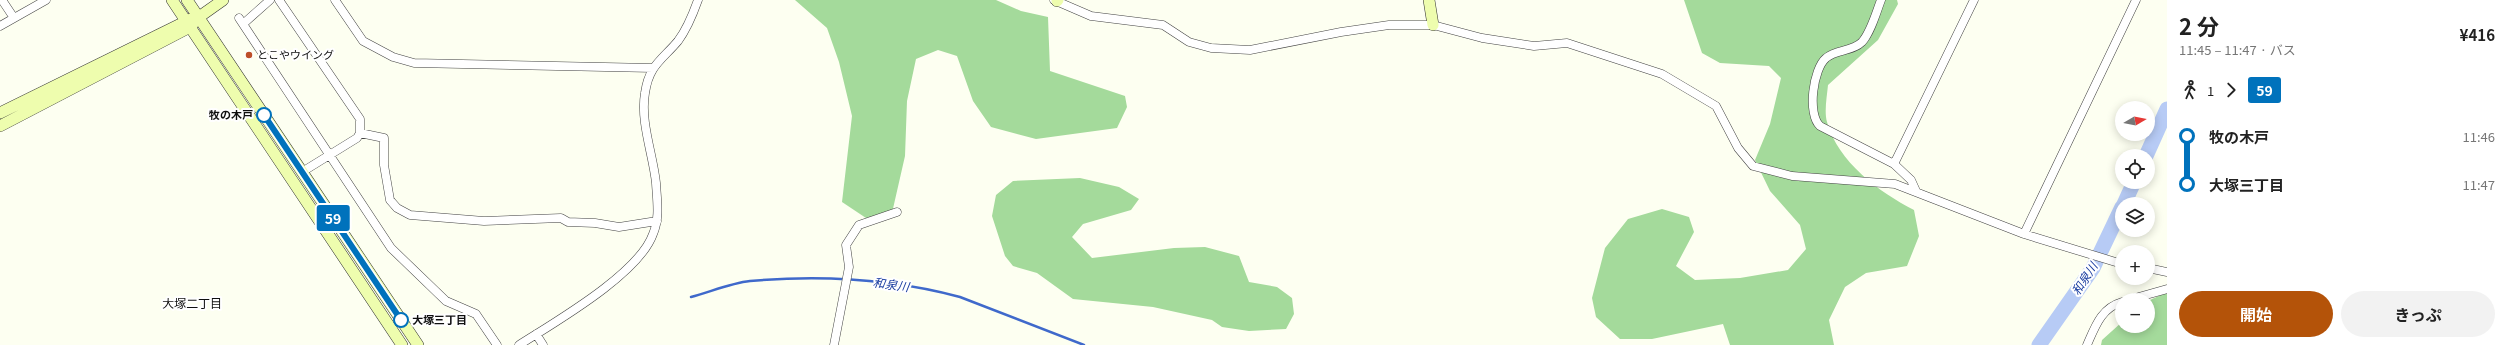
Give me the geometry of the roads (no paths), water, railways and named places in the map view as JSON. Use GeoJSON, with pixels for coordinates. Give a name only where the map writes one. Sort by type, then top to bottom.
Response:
{"type":"FeatureCollection","features":[{"type":"Feature","properties":{"kind":"main road"},"geometry":{"type":"LineString","coordinates":[[172,0],[402,345]]}},
{"type":"Feature","properties":{"kind":"main road"},"geometry":{"type":"LineString","coordinates":[[187,0],[418,345]]}},
{"type":"Feature","properties":{"kind":"main road"},"geometry":{"type":"LineString","coordinates":[[0,126],[199,17],[223,0]]}},
{"type":"Feature","properties":{"kind":"main road"},"geometry":{"type":"LineString","coordinates":[[1429,0],[1433,25]]}},
{"type":"Feature","properties":{"kind":"main road"},"geometry":{"type":"LineString","coordinates":[[0,113],[188,23]]}},
{"type":"Feature","properties":{"kind":"street"},"geometry":{"type":"LineString","coordinates":[[2,0],[14,18]]}},
{"type":"Feature","properties":{"kind":"street"},"geometry":{"type":"LineString","coordinates":[[0,26],[46,0]]}},
{"type":"Feature","properties":{"kind":"street"},"geometry":{"type":"LineString","coordinates":[[270,0],[241,21],[391,248],[446,301],[476,314],[497,345]]}},
{"type":"Feature","properties":{"kind":"street"},"geometry":{"type":"LineString","coordinates":[[279,0],[360,119],[360,133],[356,138],[302,172]]}},
{"type":"Feature","properties":{"kind":"street"},"geometry":{"type":"LineString","coordinates":[[335,0],[363,41],[394,57],[414,62],[653,68]]}},
{"type":"Feature","properties":{"kind":"street"},"geometry":{"type":"LineString","coordinates":[[519,345],[592,296],[634,263],[648,246],[656,221],[658,209],[655,173],[644,94],[653,68],[660,57],[678,40],[698,0]]}},
{"type":"Feature","properties":{"kind":"street"},"geometry":{"type":"LineString","coordinates":[[1056,0],[1091,16],[1163,25],[1190,42],[1211,48],[1250,50],[1341,32],[1388,26],[1433,25],[1482,38],[1534,46],[1567,44],[1662,74],[1716,106],[1738,148],[1753,166],[1792,176],[1896,184],[2024,234],[2115,262]]}},
{"type":"Feature","properties":{"kind":"street"},"geometry":{"type":"LineString","coordinates":[[1881,0],[1863,40],[1852,49],[1831,54],[1821,64],[1817,73],[1812,108],[1814,117],[1820,126],[1894,164],[1911,180],[1916,191]]}},
{"type":"Feature","properties":{"kind":"street"},"geometry":{"type":"LineString","coordinates":[[1894,164],[1974,0]]}},
{"type":"Feature","properties":{"kind":"street"},"geometry":{"type":"LineString","coordinates":[[2024,234],[2136,0]]}},
{"type":"Feature","properties":{"kind":"street"},"geometry":{"type":"LineString","coordinates":[[360,133],[384,138],[384,165],[390,200],[397,208],[410,215],[465,218],[484,222],[561,218],[568,222],[619,227],[656,221]]}},
{"type":"Feature","properties":{"kind":"street"},"geometry":{"type":"LineString","coordinates":[[834,345],[849,267],[846,245],[859,225],[897,212]]}},
{"type":"Feature","properties":{"kind":"street"},"geometry":{"type":"LineString","coordinates":[[2155,269],[2167,272]]}},
{"type":"Feature","properties":{"kind":"street"},"geometry":{"type":"LineString","coordinates":[[2153,293],[2167,289]]}},
{"type":"Feature","properties":{"kind":"street"},"geometry":{"type":"LineString","coordinates":[[2087,345],[2097,321],[2111,307],[2115,305]]}},
{"type":"Feature","properties":{"kind":"street"},"geometry":{"type":"LineString","coordinates":[[536,334],[543,345]]}},
{"type":"Feature","properties":{"kind":"waterway","name":"和泉川"},"geometry":{"type":"LineString","coordinates":[[2149,149],[2167,109]]}},
{"type":"Feature","properties":{"kind":"waterway","name":"和泉川"},"geometry":{"type":"LineString","coordinates":[[2127,197],[2131,189]]}},
{"type":"Feature","properties":{"kind":"waterway","name":"和泉川"},"geometry":{"type":"LineString","coordinates":[[2039,345],[2093,268],[2115,222]]}},
{"type":"Feature","properties":{"kind":"waterway","name":"和泉川"},"geometry":{"type":"LineString","coordinates":[[691,297],[750,281],[802,278],[882,282],[960,297],[1084,345]]}},
{"type":"Feature","properties":{"kind":"place","name":"とこやウイング"},"geometry":{"type":"Point","coordinates":[249,55]}},
{"type":"Feature","properties":{"kind":"place","name":"牧の木戸"},"geometry":{"type":"Point","coordinates":[264,115]}},
{"type":"Feature","properties":{"kind":"place","name":"大塚三丁目"},"geometry":{"type":"Point","coordinates":[401,320]}},
{"type":"Feature","properties":{"kind":"district","name":"大塚二丁目"},"geometry":{"type":"Point","coordinates":[192,304]}}]}
